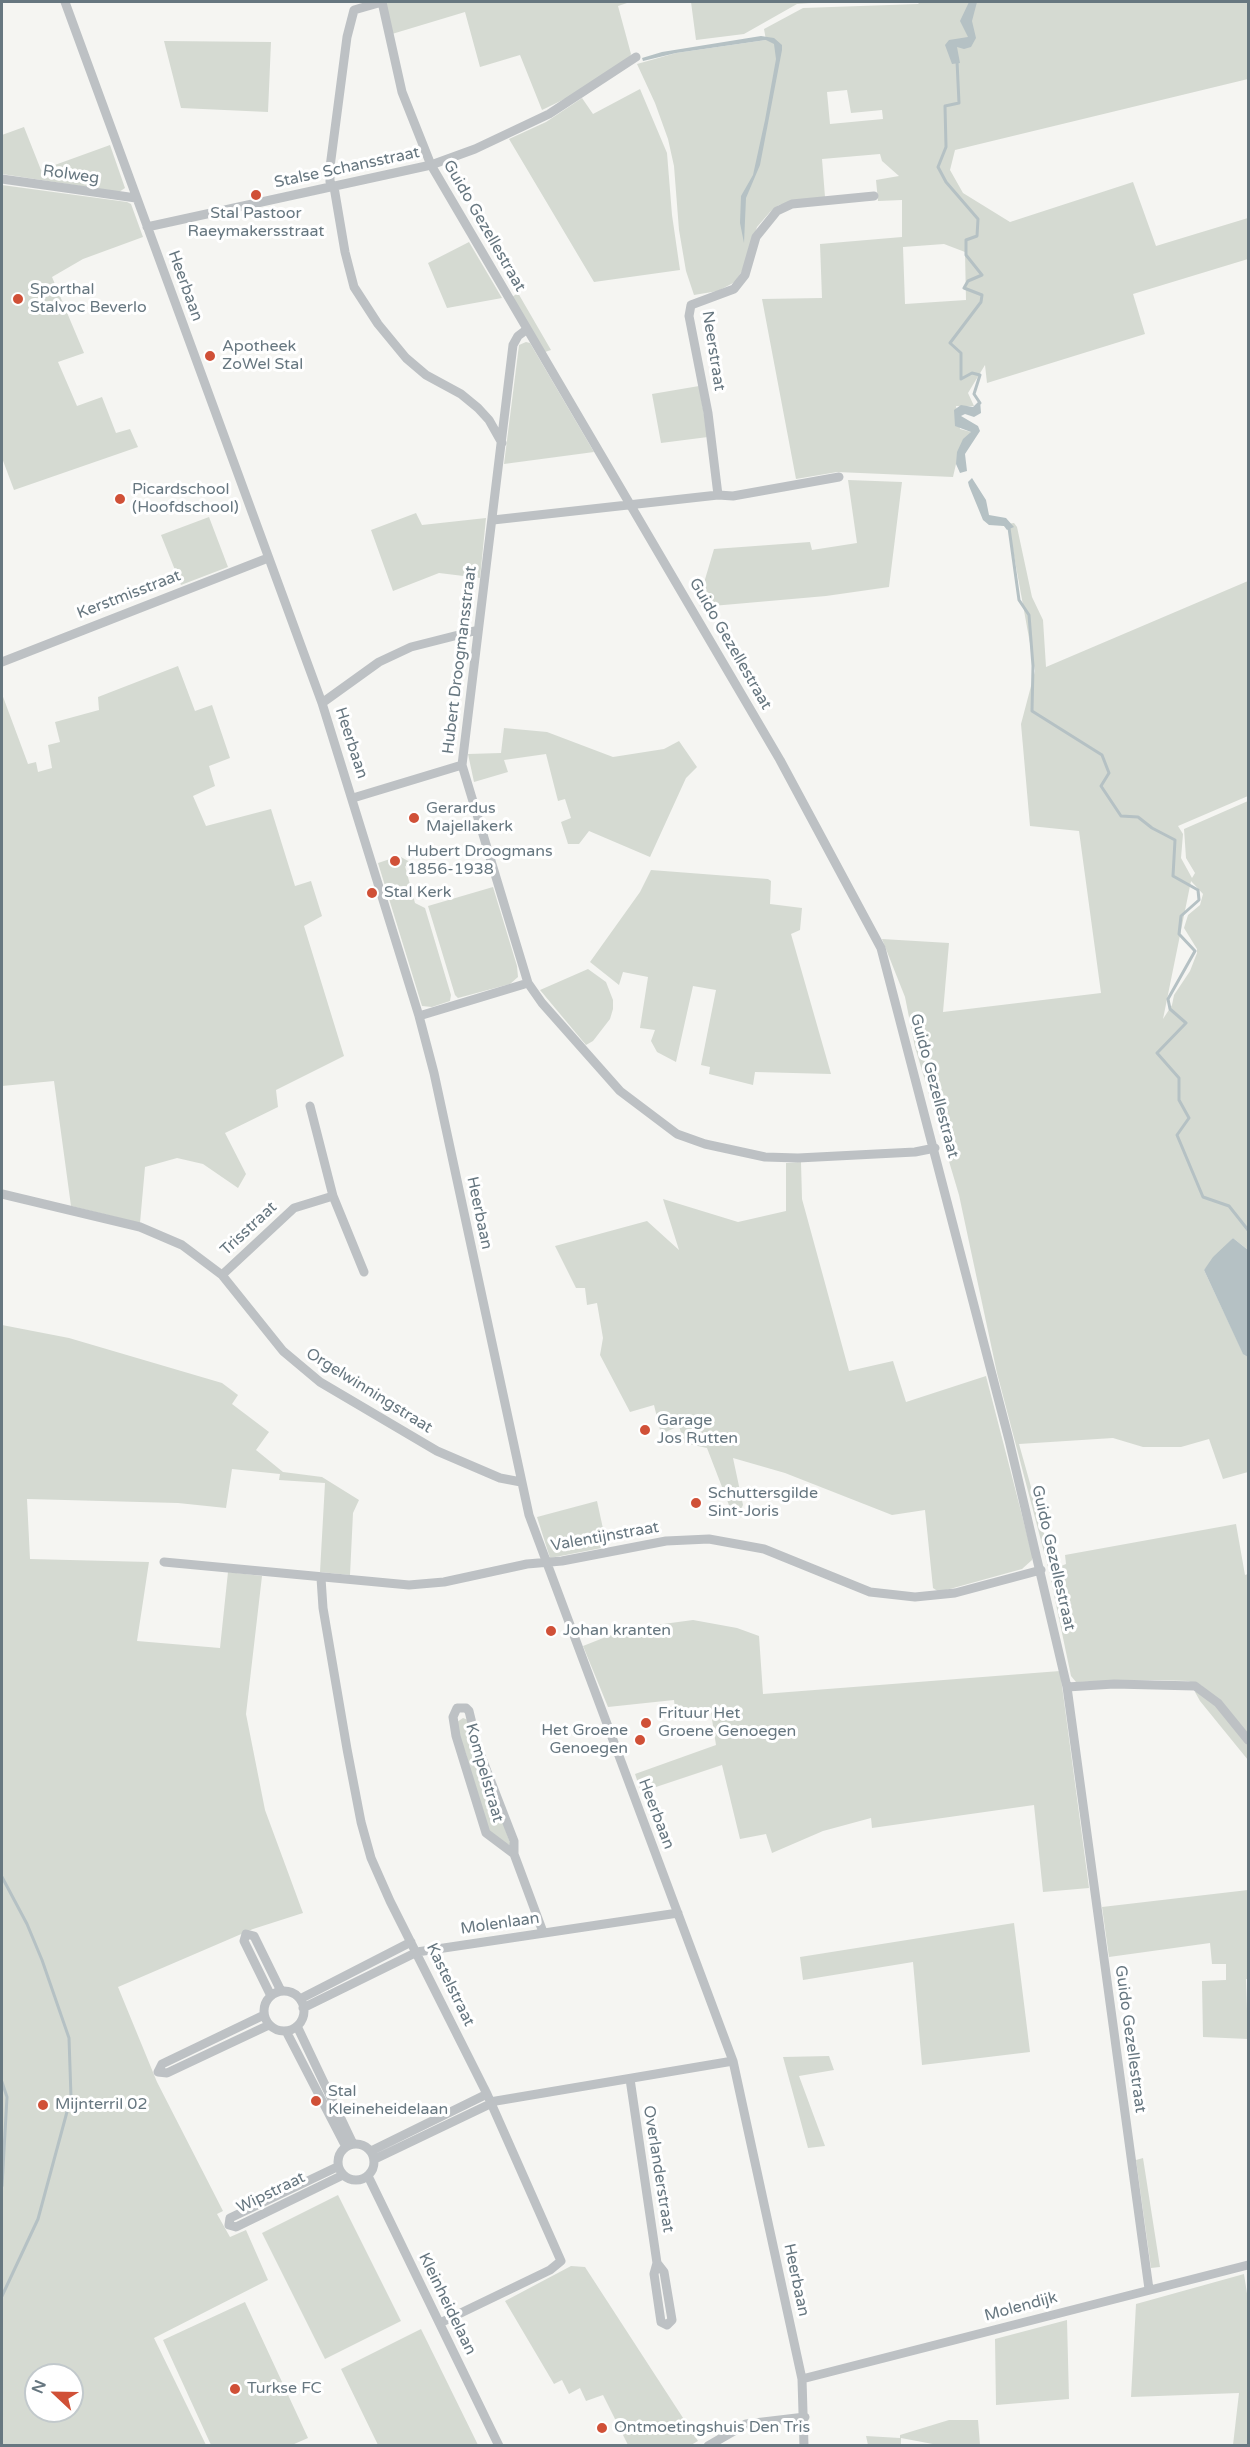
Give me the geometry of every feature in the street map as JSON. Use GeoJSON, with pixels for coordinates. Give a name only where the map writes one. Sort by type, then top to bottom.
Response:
{"type":"FeatureCollection","features":[{"type":"Feature","properties":{"kind":"street","name":"Heerbaan"},"geometry":{"type":"LineString","coordinates":[[65,2],[322,703],[419,1016],[434,1073],[521,1482],[545,1562],[733,2061],[802,2379],[805,2418],[804,2445]]}},
{"type":"Feature","properties":{"kind":"street"},"geometry":{"type":"LineString","coordinates":[[382,2],[354,6],[347,38],[330,167],[330,182],[334,187],[345,252],[354,287],[363,304],[406,358],[426,375],[461,394],[478,408],[489,420],[502,442]]}},
{"type":"Feature","properties":{"kind":"street","name":"Guido Gezellestraat"},"geometry":{"type":"LineString","coordinates":[[382,2],[402,92],[431,165],[780,760],[881,948],[935,1148],[1041,1570],[1068,1687],[1149,2289]]}},
{"type":"Feature","properties":{"kind":"street","name":"Stalse Schansstraat"},"geometry":{"type":"LineString","coordinates":[[147,227],[431,165],[475,149],[549,114],[636,57]]}},
{"type":"Feature","properties":{"kind":"street","name":"Rolweg"},"geometry":{"type":"LineString","coordinates":[[2,179],[136,198]]}},
{"type":"Feature","properties":{"kind":"street","name":"Neerstraat"},"geometry":{"type":"LineString","coordinates":[[718,495],[708,414],[689,316],[691,305],[735,289],[745,275],[756,237],[777,211],[792,204],[874,196]]}},
{"type":"Feature","properties":{"kind":"street","name":"Hubert Droogmansstraat"},"geometry":{"type":"LineString","coordinates":[[526,330],[518,336],[513,345],[462,765],[528,982],[620,1091],[677,1134],[705,1144],[765,1157],[880,1154],[935,1148]]}},
{"type":"Feature","properties":{"kind":"street"},"geometry":{"type":"LineString","coordinates":[[493,520],[718,495],[733,496],[839,477]]}},
{"type":"Feature","properties":{"kind":"street","name":"Kerstmisstraat"},"geometry":{"type":"LineString","coordinates":[[2,662],[268,558]]}},
{"type":"Feature","properties":{"kind":"street"},"geometry":{"type":"LineString","coordinates":[[322,703],[379,662],[411,647],[478,630]]}},
{"type":"Feature","properties":{"kind":"street"},"geometry":{"type":"LineString","coordinates":[[353,798],[462,765]]}},
{"type":"Feature","properties":{"kind":"street"},"geometry":{"type":"LineString","coordinates":[[419,1016],[528,982]]}},
{"type":"Feature","properties":{"kind":"street"},"geometry":{"type":"LineString","coordinates":[[310,1106],[333,1196],[364,1272]]}},
{"type":"Feature","properties":{"kind":"street","name":"Orgelwinningstraat"},"geometry":{"type":"LineString","coordinates":[[2,1194],[140,1227],[183,1245],[222,1275],[283,1351],[320,1382],[437,1451],[500,1478],[521,1482]]}},
{"type":"Feature","properties":{"kind":"street","name":"Trisstraat"},"geometry":{"type":"LineString","coordinates":[[222,1275],[294,1208],[333,1196]]}},
{"type":"Feature","properties":{"kind":"street","name":"Valentijnstraat"},"geometry":{"type":"LineString","coordinates":[[164,1562],[392,1585],[427,1584],[679,1539],[722,1540],[764,1550],[870,1592],[915,1597],[955,1593],[1041,1570]]}},
{"type":"Feature","properties":{"kind":"street","name":"Kastelstraat"},"geometry":{"type":"LineString","coordinates":[[321,1578],[323,1608],[361,1822],[371,1857],[489,2100],[561,2261],[558,2266],[440,2323]]}},
{"type":"Feature","properties":{"kind":"street"},"geometry":{"type":"LineString","coordinates":[[1068,1687],[1114,1684],[1195,1686],[1218,1703],[1248,1740]]}},
{"type":"Feature","properties":{"kind":"street","name":"Kompelstraat"},"geometry":{"type":"LineString","coordinates":[[514,1854],[486,1833],[456,1736],[453,1717],[457,1708],[466,1708],[469,1711],[478,1748],[514,1841],[514,1854],[543,1932]]}},
{"type":"Feature","properties":{"kind":"street","name":"Molenlaan"},"geometry":{"type":"LineString","coordinates":[[301,2004],[417,1952],[678,1913]]}},
{"type":"Feature","properties":{"kind":"street"},"geometry":{"type":"LineString","coordinates":[[271,1995],[244,1941],[246,1934],[254,1936],[281,1992]]}},
{"type":"Feature","properties":{"kind":"street"},"geometry":{"type":"LineString","coordinates":[[301,2004],[411,1942]]}},
{"type":"Feature","properties":{"kind":"street"},"geometry":{"type":"LineString","coordinates":[[286,2031],[297,2026],[303,2015],[301,2004],[293,1994],[281,1992],[271,1995],[266,2002],[264,2015],[269,2025],[286,2031],[350,2145]]}},
{"type":"Feature","properties":{"kind":"street"},"geometry":{"type":"LineString","coordinates":[[264,2015],[162,2064],[158,2072],[167,2073],[269,2025]]}},
{"type":"Feature","properties":{"kind":"street"},"geometry":{"type":"LineString","coordinates":[[297,2026],[350,2145]]}},
{"type":"Feature","properties":{"kind":"street"},"geometry":{"type":"LineString","coordinates":[[373,2155],[489,2100],[733,2061]]}},
{"type":"Feature","properties":{"kind":"street","name":"Overlanderstraat"},"geometry":{"type":"LineString","coordinates":[[630,2079],[657,2263],[654,2274],[661,2322],[667,2325],[672,2320],[664,2272],[657,2263]]}},
{"type":"Feature","properties":{"kind":"street"},"geometry":{"type":"LineString","coordinates":[[350,2145],[366,2146],[373,2155],[368,2176],[355,2181],[340,2171],[340,2154],[350,2145]]}},
{"type":"Feature","properties":{"kind":"street","name":"Wipstraat"},"geometry":{"type":"LineString","coordinates":[[340,2171],[236,2228],[229,2225],[230,2218],[340,2171]]}},
{"type":"Feature","properties":{"kind":"street","name":"Kleinheidelaan"},"geometry":{"type":"LineString","coordinates":[[368,2176],[499,2445]]}},
{"type":"Feature","properties":{"kind":"street","name":"Molendijk"},"geometry":{"type":"LineString","coordinates":[[802,2379],[1248,2265]]}},
{"type":"Feature","properties":{"kind":"street"},"geometry":{"type":"LineString","coordinates":[[708,2445],[746,2424],[805,2418]]}},
{"type":"Feature","properties":{"kind":"shaded area"},"geometry":{"type":"Polygon","coordinates":[[[386,2],[630,2],[618,6],[631,54],[628,60],[575,94],[542,110],[520,55],[480,67],[465,12],[392,34],[386,2]]]}},
{"type":"Feature","properties":{"kind":"shaded area"},"geometry":{"type":"Polygon","coordinates":[[[691,2],[826,2],[797,4],[744,34],[696,40],[691,2]]]}},
{"type":"Feature","properties":{"kind":"shaded area"},"geometry":{"type":"Polygon","coordinates":[[[920,2],[1248,2],[1248,79],[955,150],[950,170],[963,193],[1010,222],[1133,182],[1156,246],[1248,218],[1248,259],[1133,294],[1145,334],[987,383],[985,365],[968,393],[974,406],[956,406],[960,429],[971,432],[956,464],[953,477],[837,472],[796,479],[762,299],[822,298],[820,244],[902,237],[902,200],[878,201],[876,180],[899,176],[882,161],[880,154],[822,159],[825,197],[779,205],[757,227],[744,268],[735,282],[718,291],[694,295],[686,271],[679,230],[674,166],[668,139],[637,64],[676,53],[766,40],[764,29],[803,8],[918,4],[920,2]],[[847,90],[827,92],[830,124],[883,119],[882,110],[851,113],[847,90]],[[944,244],[903,247],[905,304],[966,300],[965,252],[944,244]]]}},
{"type":"Feature","properties":{"kind":"shaded area"},"geometry":{"type":"Polygon","coordinates":[[[969,2],[977,2],[972,21],[976,38],[971,47],[964,49],[957,47],[960,63],[952,64],[945,45],[949,40],[968,37],[960,21],[969,2]]]}},
{"type":"Feature","properties":{"kind":"shaded area"},"geometry":{"type":"Polygon","coordinates":[[[761,36],[774,38],[782,45],[782,50],[760,165],[746,198],[744,243],[740,223],[741,196],[753,175],[765,120],[776,59],[774,44],[766,40],[676,53],[643,61],[642,58],[662,52],[761,36]]]}},
{"type":"Feature","properties":{"kind":"shaded area"},"geometry":{"type":"Polygon","coordinates":[[[164,41],[271,42],[268,112],[181,108],[164,41]]]}},
{"type":"Feature","properties":{"kind":"shaded area"},"geometry":{"type":"Polygon","coordinates":[[[640,89],[667,153],[672,215],[680,270],[594,282],[509,139],[546,122],[582,98],[593,114],[640,89]]]}},
{"type":"Feature","properties":{"kind":"shaded area"},"geometry":{"type":"Polygon","coordinates":[[[24,127],[41,170],[110,145],[125,188],[119,192],[2,174],[2,135],[24,127]]]}},
{"type":"Feature","properties":{"kind":"shaded area"},"geometry":{"type":"Polygon","coordinates":[[[2,185],[127,202],[131,204],[143,237],[83,259],[52,277],[84,353],[58,362],[77,406],[102,397],[116,433],[130,429],[138,447],[14,490],[2,458],[2,185]]]}},
{"type":"Feature","properties":{"kind":"shaded area"},"geometry":{"type":"Polygon","coordinates":[[[469,242],[502,298],[447,308],[428,263],[469,242]]]}},
{"type":"Feature","properties":{"kind":"shaded area"},"geometry":{"type":"Polygon","coordinates":[[[518,293],[551,350],[545,352],[512,297],[518,293]]]}},
{"type":"Feature","properties":{"kind":"shaded area"},"geometry":{"type":"Polygon","coordinates":[[[530,343],[594,452],[504,464],[519,345],[530,343]]]}},
{"type":"Feature","properties":{"kind":"shaded area"},"geometry":{"type":"Polygon","coordinates":[[[699,386],[708,437],[661,443],[652,394],[699,386]]]}},
{"type":"Feature","properties":{"kind":"shaded area"},"geometry":{"type":"Polygon","coordinates":[[[980,400],[981,413],[974,417],[965,414],[961,416],[978,426],[980,431],[965,454],[967,471],[960,473],[956,464],[957,452],[963,439],[971,432],[955,426],[954,410],[961,405],[973,407],[980,400]]]}},
{"type":"Feature","properties":{"kind":"shaded area"},"geometry":{"type":"Polygon","coordinates":[[[972,478],[986,500],[989,515],[1006,518],[1014,527],[1007,530],[1004,526],[989,525],[983,520],[969,486],[968,482],[972,478]]]}},
{"type":"Feature","properties":{"kind":"shaded area"},"geometry":{"type":"Polygon","coordinates":[[[848,480],[902,482],[889,587],[826,596],[701,607],[698,603],[714,549],[810,542],[812,550],[857,543],[848,480]]]}},
{"type":"Feature","properties":{"kind":"shaded area"},"geometry":{"type":"Polygon","coordinates":[[[416,513],[422,525],[486,518],[480,578],[439,573],[393,591],[371,530],[416,513]]]}},
{"type":"Feature","properties":{"kind":"shaded area"},"geometry":{"type":"Polygon","coordinates":[[[209,517],[228,567],[181,585],[161,535],[209,517]]]}},
{"type":"Feature","properties":{"kind":"shaded area"},"geometry":{"type":"Polygon","coordinates":[[[1014,523],[1017,527],[1032,597],[1043,620],[1046,667],[1248,581],[1248,796],[1178,826],[1183,834],[1181,858],[1192,878],[1195,873],[1186,858],[1184,829],[1248,801],[1248,1250],[1233,1238],[1204,1270],[1243,1353],[1248,1357],[1248,1472],[1223,1479],[1209,1439],[1181,1447],[1143,1447],[1113,1438],[1019,1444],[1054,1569],[1066,1564],[1065,1555],[1236,1524],[1245,1575],[1248,1574],[1248,1760],[1200,1701],[1195,1692],[1202,1686],[1188,1681],[1076,1682],[1071,1676],[1049,1571],[997,1373],[959,1195],[915,1047],[905,997],[882,939],[949,943],[943,1012],[1101,993],[1079,831],[1030,826],[1021,724],[1035,671],[1009,528],[1001,525],[1014,523]],[[1191,881],[1163,1019],[1172,1005],[1174,995],[1190,971],[1197,953],[1197,949],[1184,928],[1188,915],[1200,905],[1203,894],[1191,881]]]}},
{"type":"Feature","properties":{"kind":"shaded area"},"geometry":{"type":"Polygon","coordinates":[[[178,666],[195,711],[212,705],[230,758],[209,766],[215,786],[193,796],[206,826],[271,809],[295,886],[311,881],[322,916],[304,926],[344,1056],[276,1090],[278,1107],[225,1133],[246,1174],[238,1188],[203,1164],[177,1158],[145,1167],[140,1223],[71,1206],[54,1081],[2,1086],[2,694],[28,764],[36,762],[38,772],[52,768],[48,745],[60,742],[55,722],[99,710],[98,697],[178,666]]]}},
{"type":"Feature","properties":{"kind":"shaded area"},"geometry":{"type":"Polygon","coordinates":[[[504,728],[547,732],[613,757],[664,749],[679,741],[697,767],[686,778],[650,857],[589,831],[579,844],[568,844],[561,822],[571,818],[565,799],[558,801],[546,754],[504,760],[508,772],[474,782],[468,754],[501,753],[504,728]]]}},
{"type":"Feature","properties":{"kind":"shaded area"},"geometry":{"type":"Polygon","coordinates":[[[399,856],[410,862],[413,870],[405,866],[415,903],[425,908],[451,995],[450,1001],[432,1007],[422,1006],[378,863],[399,856]]]}},
{"type":"Feature","properties":{"kind":"shaded area"},"geometry":{"type":"Polygon","coordinates":[[[651,870],[768,879],[771,881],[770,904],[802,908],[800,930],[791,934],[831,1074],[755,1072],[753,1085],[709,1074],[710,1067],[701,1065],[716,990],[693,986],[676,1062],[657,1052],[651,1041],[655,1030],[640,1028],[648,977],[623,972],[619,985],[590,962],[640,892],[651,870]]]}},
{"type":"Feature","properties":{"kind":"shaded area"},"geometry":{"type":"Polygon","coordinates":[[[493,887],[517,966],[518,977],[510,984],[458,998],[455,995],[428,906],[493,887]]]}},
{"type":"Feature","properties":{"kind":"shaded area"},"geometry":{"type":"Polygon","coordinates":[[[588,969],[606,982],[613,1000],[613,1009],[610,1019],[593,1041],[586,1045],[540,990],[588,969]]]}},
{"type":"Feature","properties":{"kind":"shaded area"},"geometry":{"type":"Polygon","coordinates":[[[801,1162],[802,1199],[849,1371],[893,1361],[906,1402],[986,1376],[1032,1554],[1032,1560],[1022,1569],[939,1592],[933,1588],[925,1510],[892,1515],[785,1473],[733,1458],[743,1505],[741,1509],[732,1513],[707,1448],[684,1443],[679,1426],[661,1434],[654,1405],[630,1412],[600,1355],[603,1338],[597,1303],[587,1305],[585,1288],[576,1288],[555,1246],[647,1221],[679,1250],[663,1199],[738,1222],[786,1211],[786,1163],[801,1162]]]}},
{"type":"Feature","properties":{"kind":"shaded area"},"geometry":{"type":"Polygon","coordinates":[[[1233,1238],[1248,1250],[1248,1357],[1243,1354],[1204,1270],[1213,1257],[1233,1238]]]}},
{"type":"Feature","properties":{"kind":"shaded area"},"geometry":{"type":"Polygon","coordinates":[[[2,1325],[69,1338],[222,1383],[238,1395],[232,1404],[269,1432],[256,1450],[283,1472],[322,1477],[359,1500],[353,1513],[350,1575],[320,1572],[325,1483],[279,1480],[280,1474],[232,1469],[226,1508],[178,1503],[27,1499],[30,1559],[149,1562],[137,1641],[220,1648],[228,1572],[262,1576],[246,1714],[265,1810],[303,1913],[253,1929],[118,1987],[157,2082],[223,2211],[217,2214],[230,2237],[246,2230],[268,2280],[154,2338],[206,2445],[2,2445],[2,1325]]]}},
{"type":"Feature","properties":{"kind":"shaded area"},"geometry":{"type":"Polygon","coordinates":[[[597,1501],[607,1547],[550,1558],[537,1517],[597,1501]]]}},
{"type":"Feature","properties":{"kind":"shaded area"},"geometry":{"type":"Polygon","coordinates":[[[693,1620],[737,1628],[759,1636],[763,1694],[1060,1671],[1089,1888],[1043,1892],[1034,1805],[872,1828],[871,1818],[823,1831],[772,1853],[766,1834],[740,1839],[722,1765],[641,1792],[635,1774],[716,1745],[711,1713],[676,1717],[674,1700],[608,1707],[583,1646],[626,1629],[693,1620]]]}},
{"type":"Feature","properties":{"kind":"shaded area"},"geometry":{"type":"Polygon","coordinates":[[[463,1718],[468,1720],[511,1846],[491,1836],[475,1794],[457,1722],[463,1718]]]}},
{"type":"Feature","properties":{"kind":"shaded area"},"geometry":{"type":"Polygon","coordinates":[[[1248,1890],[1248,1979],[1246,1979],[1248,2039],[1203,2037],[1202,1981],[1226,1980],[1226,1964],[1212,1964],[1210,1943],[1109,1957],[1102,1907],[1248,1890]]]}},
{"type":"Feature","properties":{"kind":"shaded area"},"geometry":{"type":"Polygon","coordinates":[[[1014,1923],[1030,2052],[922,2065],[913,1962],[803,1980],[800,1957],[1014,1923]]]}},
{"type":"Feature","properties":{"kind":"shaded area"},"geometry":{"type":"Polygon","coordinates":[[[829,2056],[834,2070],[799,2076],[825,2146],[808,2148],[783,2057],[829,2056]]]}},
{"type":"Feature","properties":{"kind":"shaded area"},"geometry":{"type":"Polygon","coordinates":[[[1143,2158],[1160,2267],[1151,2268],[1136,2160],[1143,2158]]]}},
{"type":"Feature","properties":{"kind":"shaded area"},"geometry":{"type":"Polygon","coordinates":[[[338,2195],[401,2321],[325,2359],[262,2233],[338,2195]]]}},
{"type":"Feature","properties":{"kind":"shaded area"},"geometry":{"type":"Polygon","coordinates":[[[571,2266],[585,2267],[698,2441],[691,2445],[628,2445],[603,2395],[586,2401],[580,2388],[569,2394],[562,2380],[554,2384],[505,2301],[571,2266]]]}},
{"type":"Feature","properties":{"kind":"shaded area"},"geometry":{"type":"Polygon","coordinates":[[[1244,2274],[1248,2300],[1248,2445],[1233,2445],[1239,2393],[1131,2397],[1136,2304],[1244,2274]]]}},
{"type":"Feature","properties":{"kind":"shaded area","name":"Turkse FC"},"geometry":{"type":"Polygon","coordinates":[[[245,2302],[308,2438],[292,2445],[211,2445],[163,2340],[245,2302]]]}},
{"type":"Feature","properties":{"kind":"shaded area"},"geometry":{"type":"Polygon","coordinates":[[[1067,2320],[1069,2399],[996,2405],[995,2339],[1067,2320]]]}},
{"type":"Feature","properties":{"kind":"shaded area"},"geometry":{"type":"Polygon","coordinates":[[[421,2329],[478,2445],[378,2445],[341,2369],[421,2329]]]}},
{"type":"Feature","properties":{"kind":"shaded area"},"geometry":{"type":"Polygon","coordinates":[[[949,2420],[978,2420],[980,2445],[938,2445],[901,2438],[901,2445],[868,2445],[866,2436],[900,2438],[900,2435],[949,2420]]]}},
{"type":"Feature","properties":{"kind":"waterway"},"geometry":{"type":"LineString","coordinates":[[957,61],[959,103],[945,106],[946,147],[938,167],[946,182],[978,219],[977,236],[966,240],[966,255],[982,275],[968,281],[964,288],[982,295],[981,302],[950,343],[961,353],[961,379],[972,373],[980,375],[974,394],[980,403]]}},
{"type":"Feature","properties":{"kind":"waterway"},"geometry":{"type":"LineString","coordinates":[[1009,528],[1019,600],[1029,615],[1033,666],[1032,711],[1102,755],[1109,773],[1101,786],[1121,816],[1138,817],[1152,828],[1175,840],[1173,876],[1198,890],[1199,900],[1181,916],[1179,934],[1195,951],[1168,999],[1170,1009],[1186,1023],[1157,1053],[1179,1078],[1179,1100],[1189,1118],[1177,1135],[1203,1197],[1229,1206],[1248,1230]]}},
{"type":"Feature","properties":{"kind":"waterway"},"geometry":{"type":"LineString","coordinates":[[2,1877],[27,1924],[42,1960],[69,2038],[71,2097],[38,2219],[2,2296]]}},
{"type":"Feature","properties":{"kind":"waterway"},"geometry":{"type":"LineString","coordinates":[[2,2082],[7,2097],[2,2186]]}},
{"type":"Feature","properties":{"kind":"place","name":"Stal Pastoor Raeymakersstraat"},"geometry":{"type":"Point","coordinates":[256,195]}},
{"type":"Feature","properties":{"kind":"place","name":"Sporthal Stalvoc Beverlo"},"geometry":{"type":"Point","coordinates":[18,299]}},
{"type":"Feature","properties":{"kind":"place","name":"Apotheek ZoWel Stal"},"geometry":{"type":"Point","coordinates":[210,356]}},
{"type":"Feature","properties":{"kind":"place","name":"Picardschool (Hoofdschool)"},"geometry":{"type":"Point","coordinates":[120,499]}},
{"type":"Feature","properties":{"kind":"place","name":"Gerardus Majellakerk"},"geometry":{"type":"Point","coordinates":[414,818]}},
{"type":"Feature","properties":{"kind":"place","name":"Hubert Droogmans 1856-1938"},"geometry":{"type":"Point","coordinates":[395,861]}},
{"type":"Feature","properties":{"kind":"place","name":"Stal Kerk"},"geometry":{"type":"Point","coordinates":[372,893]}},
{"type":"Feature","properties":{"kind":"place","name":"Garage Jos Rutten"},"geometry":{"type":"Point","coordinates":[645,1430]}},
{"type":"Feature","properties":{"kind":"place","name":"Schuttersgilde Sint-Joris"},"geometry":{"type":"Point","coordinates":[696,1503]}},
{"type":"Feature","properties":{"kind":"place","name":"Johan kranten"},"geometry":{"type":"Point","coordinates":[551,1631]}},
{"type":"Feature","properties":{"kind":"place","name":"Frituur Het Groene Genoegen"},"geometry":{"type":"Point","coordinates":[646,1723]}},
{"type":"Feature","properties":{"kind":"place","name":"Het Groene Genoegen"},"geometry":{"type":"Point","coordinates":[640,1740]}},
{"type":"Feature","properties":{"kind":"place","name":"Stal Kleineheidelaan"},"geometry":{"type":"Point","coordinates":[316,2101]}},
{"type":"Feature","properties":{"kind":"place","name":"Mijnterril 02"},"geometry":{"type":"Point","coordinates":[43,2105]}},
{"type":"Feature","properties":{"kind":"place","name":"Turkse FC"},"geometry":{"type":"Point","coordinates":[235,2389]}},
{"type":"Feature","properties":{"kind":"place","name":"Ontmoetingshuis Den Tris"},"geometry":{"type":"Point","coordinates":[602,2428]}}]}
